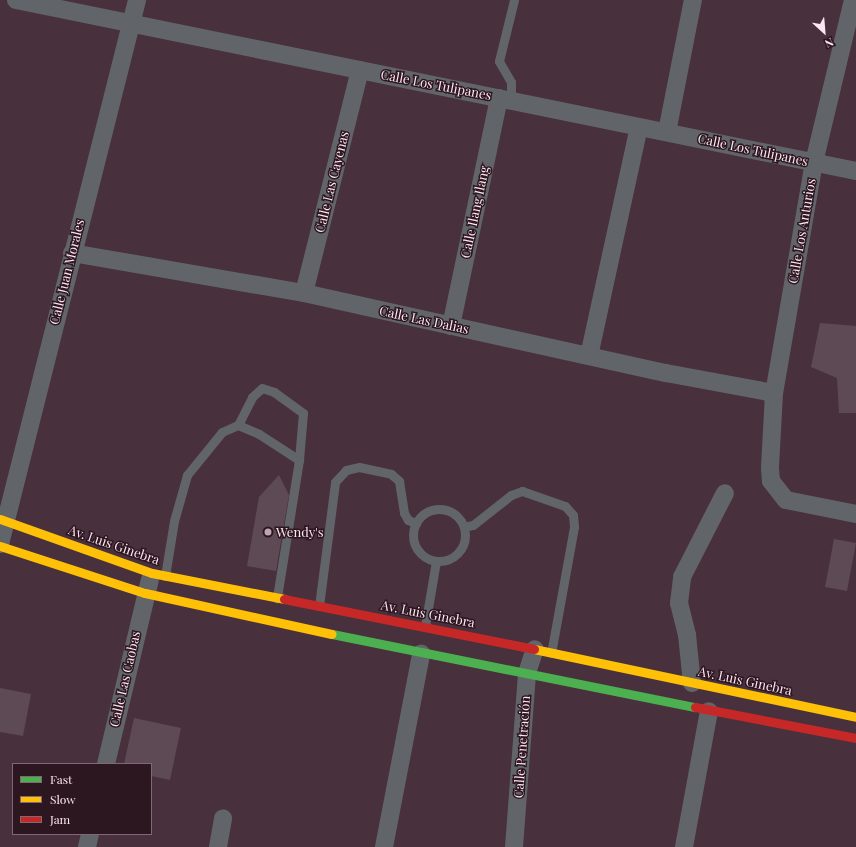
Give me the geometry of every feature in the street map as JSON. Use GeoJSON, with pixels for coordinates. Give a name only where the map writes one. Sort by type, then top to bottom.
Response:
{"type":"FeatureCollection","features":[{"type":"Feature","properties":{"kind":"street","name":"Calle Los Tulipanes"},"geometry":{"type":"LineString","coordinates":[[16,0],[856,171]]}},
{"type":"Feature","properties":{"kind":"street","name":"Calle Juan Morales"},"geometry":{"type":"LineString","coordinates":[[0,545],[3,520],[137,0]]}},
{"type":"Feature","properties":{"kind":"street"},"geometry":{"type":"LineString","coordinates":[[666,132],[693,0]]}},
{"type":"Feature","properties":{"kind":"street","name":"Calle Los Anturios"},"geometry":{"type":"LineString","coordinates":[[853,0],[814,162],[774,393],[770,468],[771,481],[777,491],[786,500],[856,514]]}},
{"type":"Feature","properties":{"kind":"street","name":"Calle Las Cayenas"},"geometry":{"type":"LineString","coordinates":[[304,294],[360,70]]}},
{"type":"Feature","properties":{"kind":"street","name":"Calle Ilang Ilang"},"geometry":{"type":"LineString","coordinates":[[451,326],[505,100]]}},
{"type":"Feature","properties":{"kind":"street"},"geometry":{"type":"LineString","coordinates":[[589,356],[639,127]]}},
{"type":"Feature","properties":{"kind":"street","name":"Calle Las Dalias"},"geometry":{"type":"LineString","coordinates":[[72,253],[304,294],[589,356],[774,393]]}},
{"type":"Feature","properties":{"kind":"street"},"geometry":{"type":"LineString","coordinates":[[692,683],[687,635],[679,603],[682,577],[724,493]]}},
{"type":"Feature","properties":{"kind":"street","name":"Av. Luis Ginebra"},"geometry":{"type":"LineString","coordinates":[[3,520],[158,575],[425,626],[856,717]]}},
{"type":"Feature","properties":{"kind":"street"},"geometry":{"type":"LineString","coordinates":[[0,545],[145,593],[420,654],[527,673],[709,711],[856,738]]}},
{"type":"Feature","properties":{"kind":"street","name":"Calle Las Caobas"},"geometry":{"type":"LineString","coordinates":[[106,763],[145,593],[158,575]]}},
{"type":"Feature","properties":{"kind":"street","name":"Calle Penetración"},"geometry":{"type":"LineString","coordinates":[[514,847],[527,673],[543,651]]}},
{"type":"Feature","properties":{"kind":"street"},"geometry":{"type":"LineString","coordinates":[[384,847],[420,654]]}},
{"type":"Feature","properties":{"kind":"street"},"geometry":{"type":"LineString","coordinates":[[684,847],[709,711]]}},
{"type":"Feature","properties":{"kind":"street"},"geometry":{"type":"LineString","coordinates":[[218,847],[223,818]]}},
{"type":"Feature","properties":{"kind":"street"},"geometry":{"type":"LineString","coordinates":[[86,847],[90,835]]}},
{"type":"Feature","properties":{"kind":"lane"},"geometry":{"type":"LineString","coordinates":[[505,100],[511,82],[499,61],[514,0]]}},
{"type":"Feature","properties":{"kind":"lane"},"geometry":{"type":"LineString","coordinates":[[158,575],[187,475],[222,432],[238,425],[252,397],[262,388],[274,392],[303,413],[299,460],[277,598]]}},
{"type":"Feature","properties":{"kind":"lane"},"geometry":{"type":"LineString","coordinates":[[238,425],[259,434],[299,460]]}},
{"type":"Feature","properties":{"kind":"lane"},"geometry":{"type":"LineString","coordinates":[[319,606],[335,482],[346,470],[359,467],[391,474],[399,481],[404,513],[408,520],[416,522]]}},
{"type":"Feature","properties":{"kind":"lane"},"geometry":{"type":"LineString","coordinates":[[464,527],[473,525],[511,495],[522,491],[565,506],[573,515],[574,527],[543,651]]}},
{"type":"Feature","properties":{"kind":"lane"},"geometry":{"type":"LineString","coordinates":[[441,509],[455,515],[464,527],[465,537],[462,547],[447,560],[427,558],[416,547],[413,532],[416,522],[431,510],[441,509]]}},
{"type":"Feature","properties":{"kind":"lane"},"geometry":{"type":"LineString","coordinates":[[425,626],[436,560]]}},
{"type":"Feature","properties":{"kind":"building"},"geometry":{"type":"Polygon","coordinates":[[[820,323],[856,326],[856,413],[839,413],[837,378],[811,367],[820,323]]]}},
{"type":"Feature","properties":{"kind":"building","name":"Wendy's"},"geometry":{"type":"Polygon","coordinates":[[[279,475],[289,495],[276,571],[247,566],[259,497],[279,475]]]}},
{"type":"Feature","properties":{"kind":"building"},"geometry":{"type":"Polygon","coordinates":[[[834,539],[856,543],[847,591],[825,587],[834,539]]]}},
{"type":"Feature","properties":{"kind":"building"},"geometry":{"type":"Polygon","coordinates":[[[0,688],[31,694],[23,736],[0,732],[0,688]]]}},
{"type":"Feature","properties":{"kind":"building"},"geometry":{"type":"Polygon","coordinates":[[[134,718],[181,728],[170,780],[152,776],[152,763],[124,763],[134,718]]]}},
{"type":"Feature","properties":{"kind":"traffic: fast"},"geometry":{"type":"LineString","coordinates":[[332,634],[695,707]]}},
{"type":"Feature","properties":{"kind":"traffic: slow"},"geometry":{"type":"LineString","coordinates":[[0,519],[152,573],[284,599]]}},
{"type":"Feature","properties":{"kind":"traffic: slow"},"geometry":{"type":"LineString","coordinates":[[0,546],[145,593],[332,634]]}},
{"type":"Feature","properties":{"kind":"traffic: slow"},"geometry":{"type":"LineString","coordinates":[[534,649],[856,717]]}},
{"type":"Feature","properties":{"kind":"traffic: jam"},"geometry":{"type":"LineString","coordinates":[[284,599],[534,649]]}},
{"type":"Feature","properties":{"kind":"traffic: jam"},"geometry":{"type":"LineString","coordinates":[[695,707],[856,738]]}},
{"type":"Feature","properties":{"kind":"place","name":"Wendy's"},"geometry":{"type":"Point","coordinates":[268,532]}}]}
